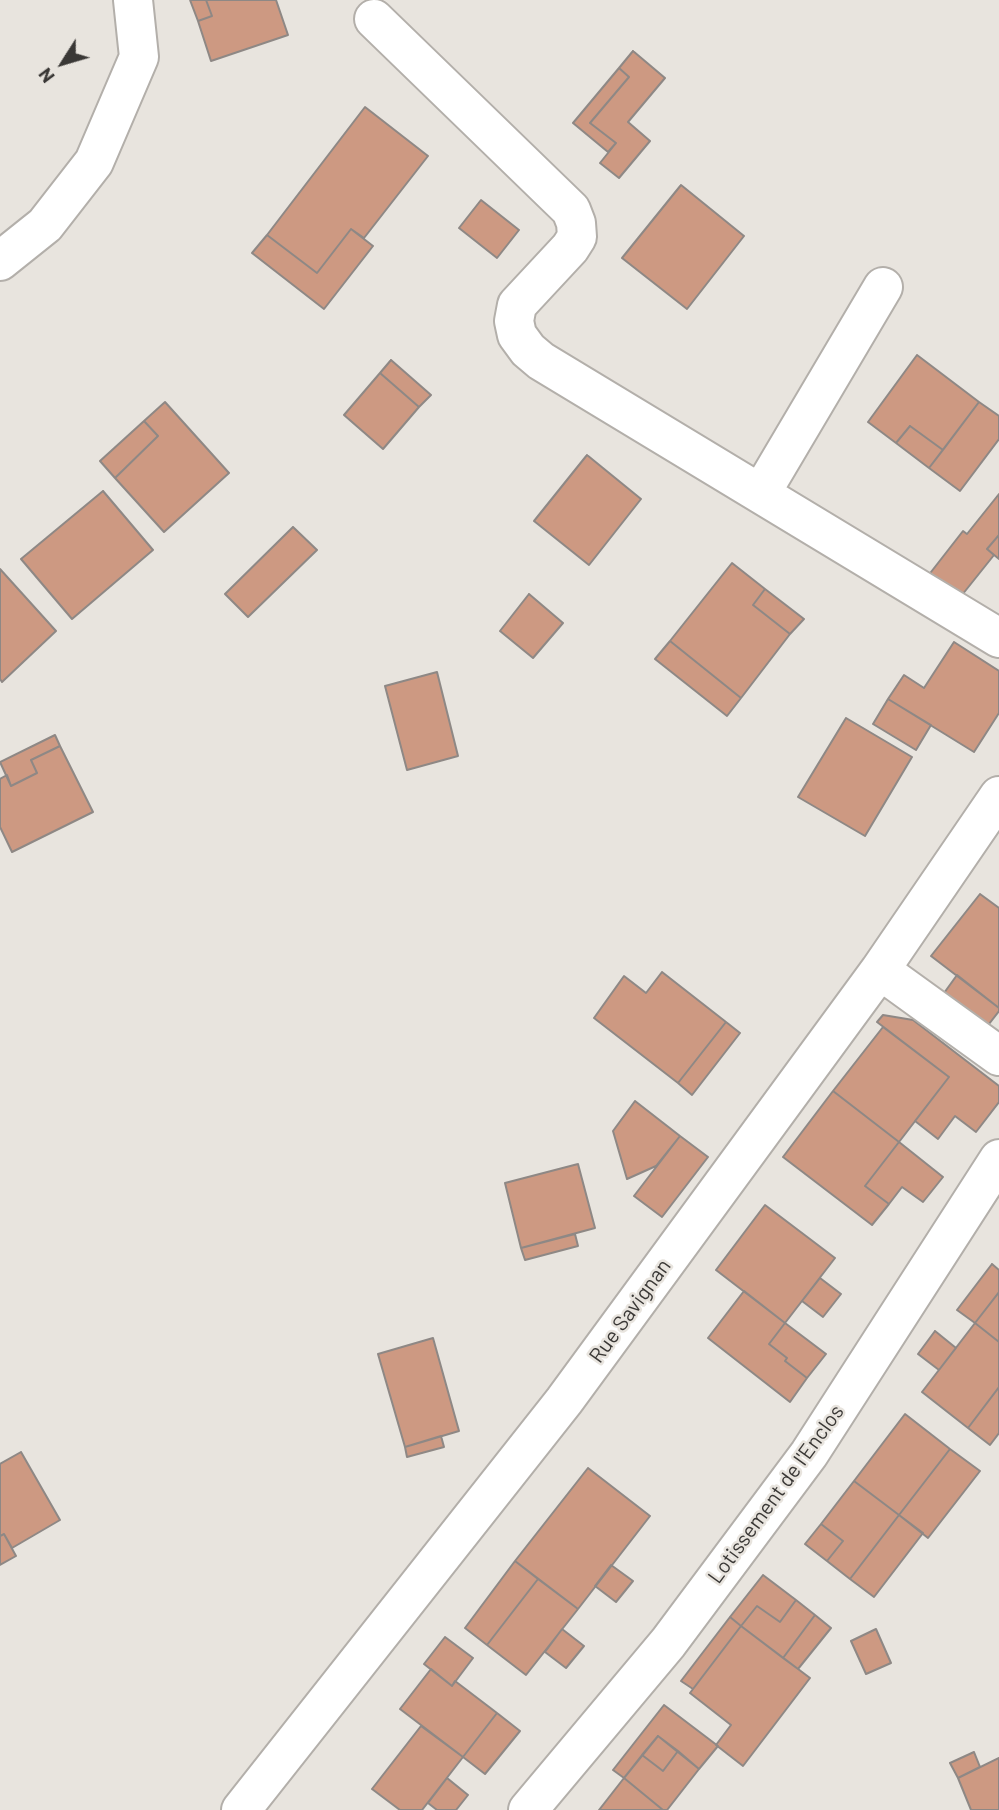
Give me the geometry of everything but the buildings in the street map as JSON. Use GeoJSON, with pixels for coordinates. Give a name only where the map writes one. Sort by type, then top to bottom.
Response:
{"type":"FeatureCollection","features":[{"type":"Feature","properties":{"kind":"street"},"geometry":{"type":"LineString","coordinates":[[0,261],[45,225],[94,162],[139,57],[133,0]]}},
{"type":"Feature","properties":{"kind":"street"},"geometry":{"type":"LineString","coordinates":[[374,19],[571,210],[577,237],[517,305],[513,321],[517,335],[528,350],[541,361],[999,639]]}},
{"type":"Feature","properties":{"kind":"street"},"geometry":{"type":"LineString","coordinates":[[761,493],[883,287]]}},
{"type":"Feature","properties":{"kind":"street","name":"Rue Savignan"},"geometry":{"type":"LineString","coordinates":[[241,1810],[564,1401],[880,970],[999,796]]}},
{"type":"Feature","properties":{"kind":"street"},"geometry":{"type":"LineString","coordinates":[[880,970],[999,1056]]}},
{"type":"Feature","properties":{"kind":"street","name":"Lotissement de l'Enclos"},"geometry":{"type":"LineString","coordinates":[[528,1810],[668,1643],[809,1454],[999,1159]]}}]}
